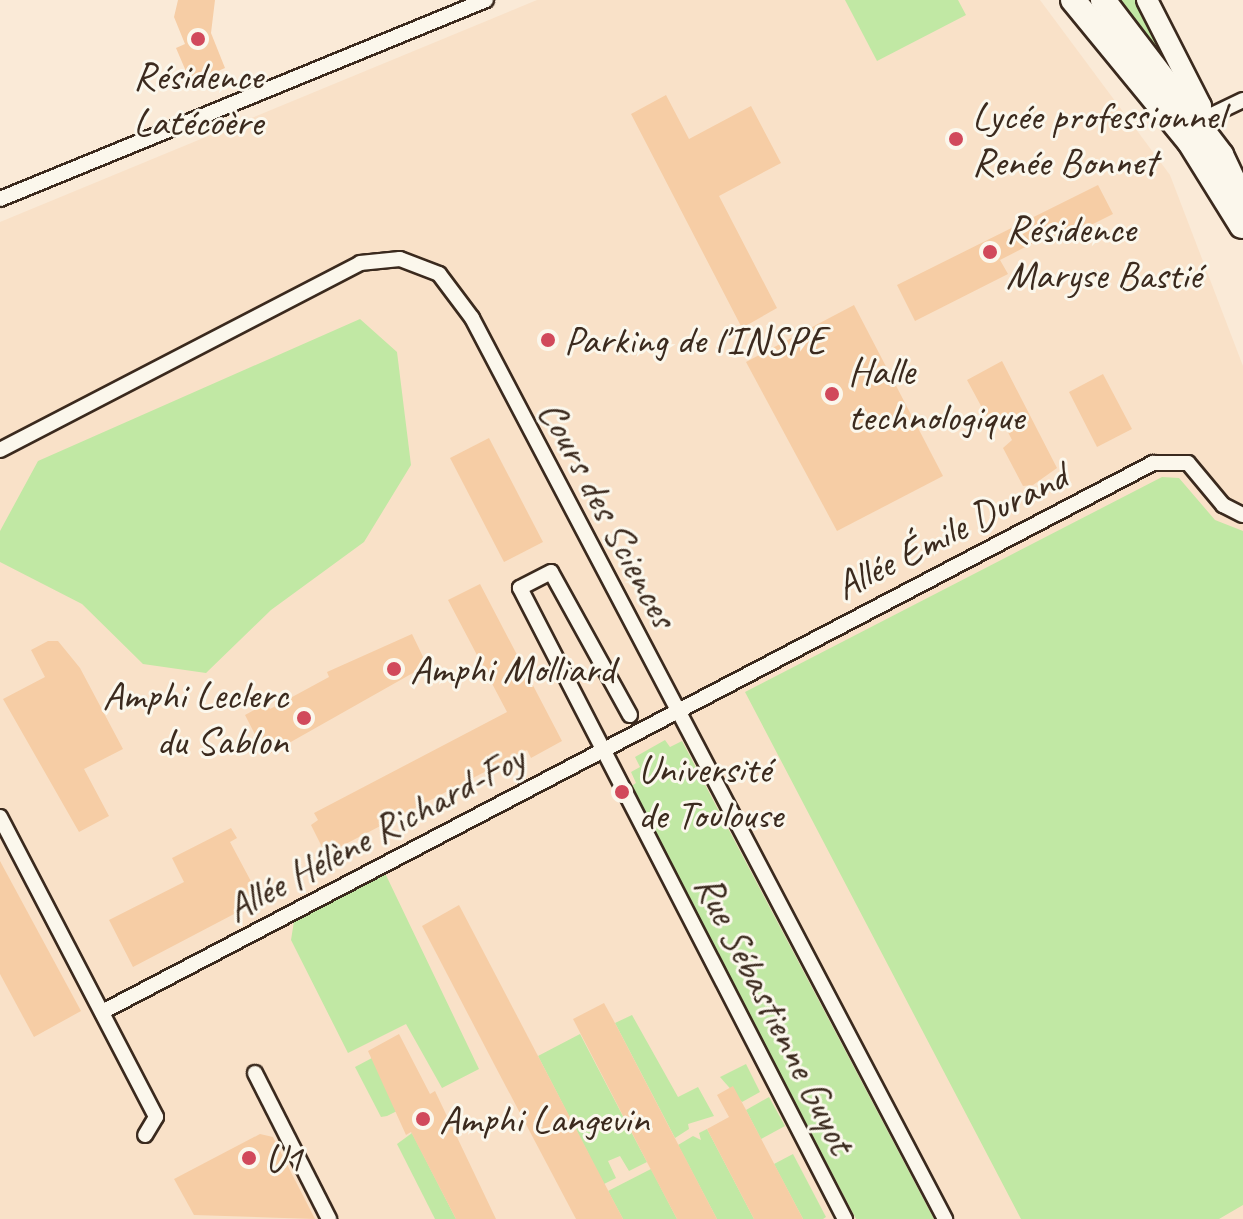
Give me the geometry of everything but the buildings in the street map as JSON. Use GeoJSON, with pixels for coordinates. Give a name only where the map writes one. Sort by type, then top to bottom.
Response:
{"type":"FeatureCollection","features":[{"type":"Feature","properties":{"kind":"main road"},"geometry":{"type":"LineString","coordinates":[[1073,0],[1172,119],[1242,227]]}},
{"type":"Feature","properties":{"kind":"main road"},"geometry":{"type":"LineString","coordinates":[[1103,0],[1199,123],[1230,171],[1242,227]]}},
{"type":"Feature","properties":{"kind":"main road"},"geometry":{"type":"LineString","coordinates":[[1147,0],[1201,106],[1199,123]]}},
{"type":"Feature","properties":{"kind":"street"},"geometry":{"type":"LineString","coordinates":[[0,199],[486,0]]}},
{"type":"Feature","properties":{"kind":"street"},"geometry":{"type":"LineString","coordinates":[[1172,119],[1199,123],[1243,100]]}},
{"type":"Feature","properties":{"kind":"street","name":"Cours des Sciences"},"geometry":{"type":"LineString","coordinates":[[0,450],[360,263],[381,258],[420,264],[457,290],[945,1219]]}},
{"type":"Feature","properties":{"kind":"street","name":"Allée Émile Durand"},"geometry":{"type":"LineString","coordinates":[[678,711],[1153,463],[1188,463],[1223,505],[1243,515]]}},
{"type":"Feature","properties":{"kind":"street","name":"Rue Sébastienne Guyot"},"geometry":{"type":"LineString","coordinates":[[630,715],[551,572],[520,588],[845,1219]]}},
{"type":"Feature","properties":{"kind":"street","name":"Allée Hélène Richard-Foy"},"geometry":{"type":"LineString","coordinates":[[102,1012],[678,711]]}},
{"type":"Feature","properties":{"kind":"street"},"geometry":{"type":"LineString","coordinates":[[0,817],[156,1117],[145,1135]]}},
{"type":"Feature","properties":{"kind":"street"},"geometry":{"type":"LineString","coordinates":[[255,1073],[329,1219]]}},
{"type":"Feature","properties":{"kind":"shaded area","name":"Université de Toulouse"},"geometry":{"type":"Polygon","coordinates":[[[537,0],[1040,0],[1170,175],[1243,366],[1243,1219],[0,1219],[0,222],[537,0]]]}},
{"type":"Feature","properties":{"kind":"green space"},"geometry":{"type":"Polygon","coordinates":[[[845,0],[958,0],[966,15],[877,61],[845,0]]]}},
{"type":"Feature","properties":{"kind":"green space"},"geometry":{"type":"Polygon","coordinates":[[[1113,0],[1143,0],[1179,82],[1113,0]]]}},
{"type":"Feature","properties":{"kind":"green space"},"geometry":{"type":"Polygon","coordinates":[[[360,319],[397,352],[411,465],[364,542],[271,610],[206,673],[143,664],[82,604],[0,562],[0,531],[38,461],[360,319]]]}},
{"type":"Feature","properties":{"kind":"green space"},"geometry":{"type":"Polygon","coordinates":[[[1162,477],[1179,478],[1215,520],[1243,531],[1243,1205],[1219,1219],[1021,1219],[745,692],[1162,477]]]}},
{"type":"Feature","properties":{"kind":"green space"},"geometry":{"type":"Polygon","coordinates":[[[665,740],[670,747],[682,741],[934,1219],[856,1219],[630,787],[636,783],[631,772],[640,767],[635,757],[665,740]]]}},
{"type":"Feature","properties":{"kind":"green space"},"geometry":{"type":"Polygon","coordinates":[[[384,871],[479,1069],[442,1088],[406,1024],[348,1053],[291,940],[295,915],[384,871]]]}},
{"type":"Feature","properties":{"kind":"green space"},"geometry":{"type":"Polygon","coordinates":[[[632,1015],[678,1097],[698,1087],[714,1116],[688,1124],[689,1129],[675,1138],[615,1023],[632,1015]]]}},
{"type":"Feature","properties":{"kind":"green space"},"geometry":{"type":"Polygon","coordinates":[[[580,1034],[647,1162],[629,1171],[620,1156],[608,1161],[616,1178],[604,1184],[538,1056],[580,1034]]]}},
{"type":"Feature","properties":{"kind":"green space"},"geometry":{"type":"Polygon","coordinates":[[[372,1058],[399,1110],[387,1116],[381,1117],[355,1067],[372,1058]]]}},
{"type":"Feature","properties":{"kind":"green space"},"geometry":{"type":"Polygon","coordinates":[[[746,1064],[760,1092],[742,1102],[720,1077],[746,1064]]]}},
{"type":"Feature","properties":{"kind":"green space"},"geometry":{"type":"Polygon","coordinates":[[[769,1097],[785,1126],[761,1139],[746,1110],[769,1097]]]}},
{"type":"Feature","properties":{"kind":"green space"},"geometry":{"type":"Polygon","coordinates":[[[707,1129],[754,1219],[717,1219],[678,1145],[693,1136],[701,1140],[699,1133],[707,1129]]]}},
{"type":"Feature","properties":{"kind":"green space"},"geometry":{"type":"Polygon","coordinates":[[[412,1133],[456,1219],[435,1219],[397,1144],[412,1133]]]}},
{"type":"Feature","properties":{"kind":"green space"},"geometry":{"type":"Polygon","coordinates":[[[793,1154],[826,1217],[823,1219],[803,1219],[774,1164],[793,1154]]]}},
{"type":"Feature","properties":{"kind":"green space"},"geometry":{"type":"Polygon","coordinates":[[[651,1169],[677,1219],[623,1219],[608,1191],[651,1169]]]}},
{"type":"Feature","properties":{"kind":"place","name":"Résidence Latécoère"},"geometry":{"type":"Point","coordinates":[198,39]}},
{"type":"Feature","properties":{"kind":"place","name":"Lycée professionnel Renée Bonnet"},"geometry":{"type":"Point","coordinates":[956,139]}},
{"type":"Feature","properties":{"kind":"place","name":"Résidence Maryse Bastié"},"geometry":{"type":"Point","coordinates":[990,252]}},
{"type":"Feature","properties":{"kind":"place","name":"Parking de l'INSPE"},"geometry":{"type":"Point","coordinates":[548,340]}},
{"type":"Feature","properties":{"kind":"place","name":"Halle technologique"},"geometry":{"type":"Point","coordinates":[832,394]}},
{"type":"Feature","properties":{"kind":"place","name":"Amphi Molliard"},"geometry":{"type":"Point","coordinates":[394,669]}},
{"type":"Feature","properties":{"kind":"place","name":"Amphi Leclerc du Sablon"},"geometry":{"type":"Point","coordinates":[304,718]}},
{"type":"Feature","properties":{"kind":"place","name":"Université de Toulouse"},"geometry":{"type":"Point","coordinates":[622,792]}},
{"type":"Feature","properties":{"kind":"place","name":"Amphi Langevin"},"geometry":{"type":"Point","coordinates":[423,1119]}},
{"type":"Feature","properties":{"kind":"place","name":"U1"},"geometry":{"type":"Point","coordinates":[249,1158]}}]}
